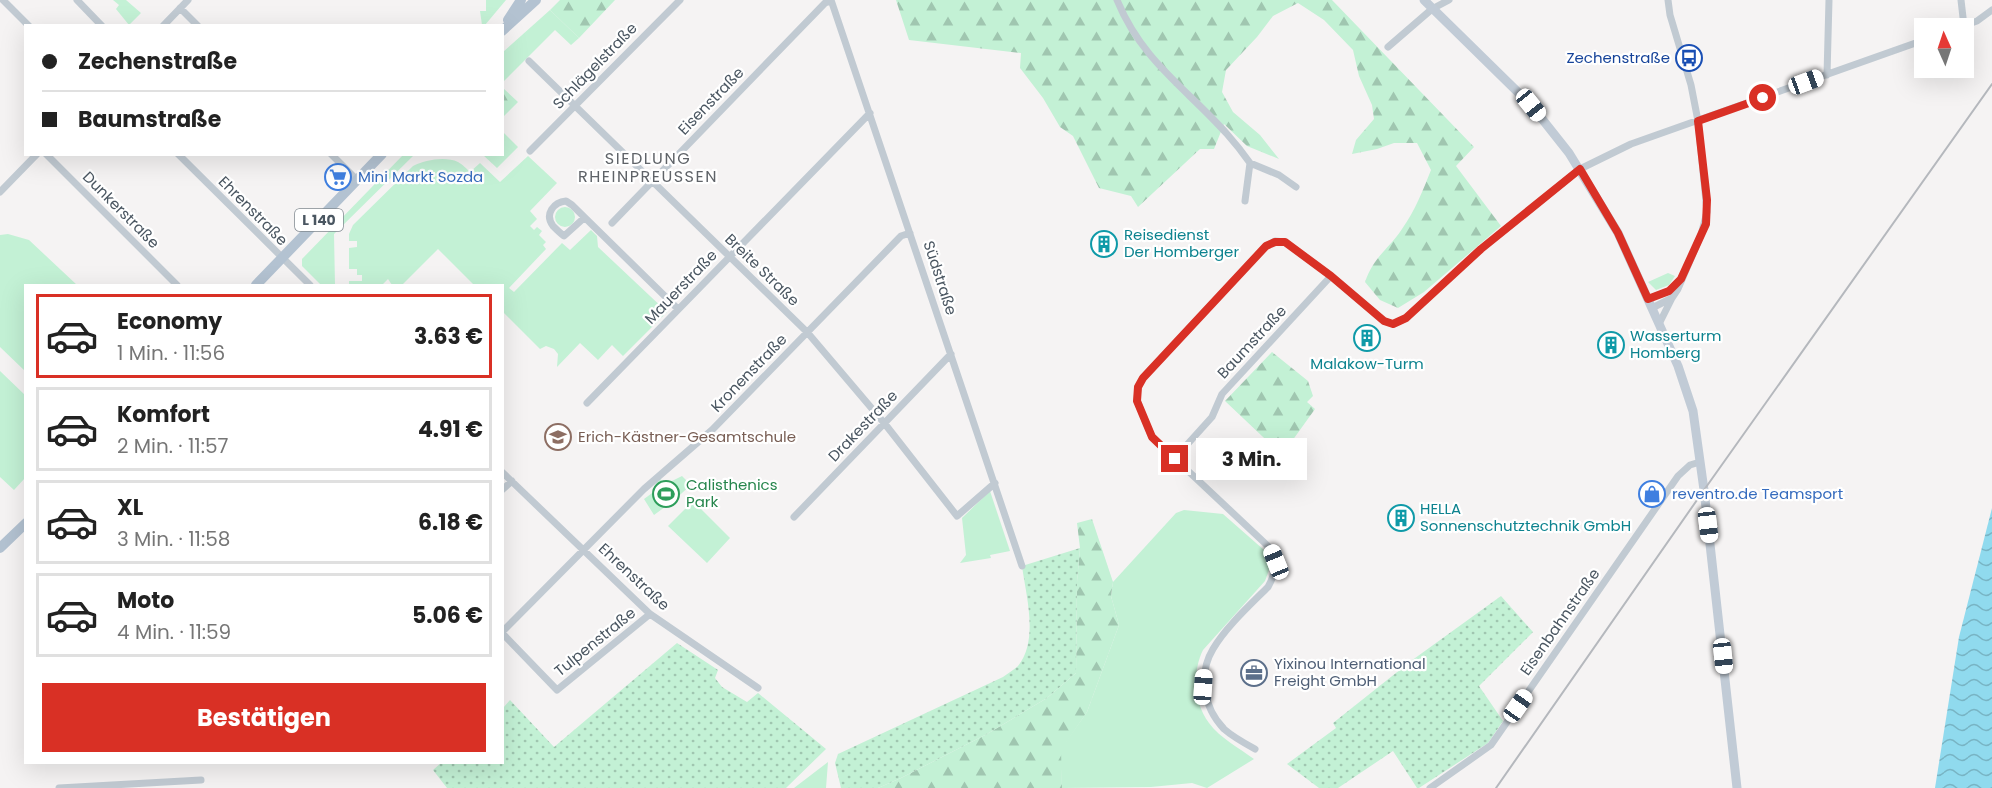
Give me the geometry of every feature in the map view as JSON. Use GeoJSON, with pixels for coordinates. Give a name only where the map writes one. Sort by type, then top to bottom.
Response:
{"type":"FeatureCollection","features":[{"type":"Feature","properties":{"kind":"main road"},"geometry":{"type":"LineString","coordinates":[[504,27],[521,0]]}},
{"type":"Feature","properties":{"kind":"main road"},"geometry":{"type":"LineString","coordinates":[[504,28],[536,0]]}},
{"type":"Feature","properties":{"kind":"main road"},"geometry":{"type":"LineString","coordinates":[[1424,0],[1531,105],[1580,169],[1618,233],[1687,389],[1693,411],[1718,602],[1737,788]]}},
{"type":"Feature","properties":{"kind":"main road","name":"L 140"},"geometry":{"type":"LineString","coordinates":[[257,284],[380,156]]}},
{"type":"Feature","properties":{"kind":"main road"},"geometry":{"type":"LineString","coordinates":[[0,548],[24,525]]}},
{"type":"Feature","properties":{"kind":"street"},"geometry":{"type":"LineString","coordinates":[[3,0],[27,24]]}},
{"type":"Feature","properties":{"kind":"street"},"geometry":{"type":"LineString","coordinates":[[76,0],[100,24]]}},
{"type":"Feature","properties":{"kind":"street"},"geometry":{"type":"LineString","coordinates":[[165,24],[188,0]]}},
{"type":"Feature","properties":{"kind":"street","name":"Schlägelstraße"},"geometry":{"type":"LineString","coordinates":[[530,151],[680,0]]}},
{"type":"Feature","properties":{"kind":"street","name":"Südstraße"},"geometry":{"type":"LineString","coordinates":[[831,0],[1022,566]]}},
{"type":"Feature","properties":{"kind":"street","name":"Eisenstraße"},"geometry":{"type":"LineString","coordinates":[[612,223],[825,3],[831,0]]}},
{"type":"Feature","properties":{"kind":"street"},"geometry":{"type":"LineString","coordinates":[[1118,0],[1131,29],[1145,51],[1227,133],[1250,163],[1279,175],[1296,187]]}},
{"type":"Feature","properties":{"kind":"street"},"geometry":{"type":"LineString","coordinates":[[1388,47],[1432,9],[1449,0]]}},
{"type":"Feature","properties":{"kind":"street"},"geometry":{"type":"LineString","coordinates":[[1659,324],[1678,289],[1701,235],[1707,212],[1698,121],[1691,85],[1670,15],[1668,0]]}},
{"type":"Feature","properties":{"kind":"street"},"geometry":{"type":"LineString","coordinates":[[1827,75],[1828,0]]}},
{"type":"Feature","properties":{"kind":"street"},"geometry":{"type":"LineString","coordinates":[[1960,18],[1961,0]]}},
{"type":"Feature","properties":{"kind":"street"},"geometry":{"type":"LineString","coordinates":[[180,8],[196,24]]}},
{"type":"Feature","properties":{"kind":"street"},"geometry":{"type":"LineString","coordinates":[[1974,22],[1992,10]]}},
{"type":"Feature","properties":{"kind":"street"},"geometry":{"type":"LineString","coordinates":[[1255,749],[1224,728],[1210,709],[1203,687],[1205,664],[1214,647],[1268,587],[1274,575],[1276,562],[1269,547],[1152,437],[1137,401],[1138,387],[1143,378],[1266,246],[1275,242],[1285,242],[1331,276],[1384,321],[1393,324],[1406,318],[1481,249],[1580,169],[1632,144],[1914,44]]}},
{"type":"Feature","properties":{"kind":"street","name":"Breite Straße"},"geometry":{"type":"LineString","coordinates":[[529,61],[807,332],[885,424],[957,516],[995,483]]}},
{"type":"Feature","properties":{"kind":"street","name":"Mauerstraße"},"geometry":{"type":"LineString","coordinates":[[586,403],[870,113]]}},
{"type":"Feature","properties":{"kind":"street"},"geometry":{"type":"LineString","coordinates":[[0,192],[35,156]]}},
{"type":"Feature","properties":{"kind":"street","name":"Dunkerstraße"},"geometry":{"type":"LineString","coordinates":[[48,156],[176,284]]}},
{"type":"Feature","properties":{"kind":"street","name":"Ehrenstraße"},"geometry":{"type":"LineString","coordinates":[[180,156],[309,284]]}},
{"type":"Feature","properties":{"kind":"street"},"geometry":{"type":"LineString","coordinates":[[332,156],[357,180]]}},
{"type":"Feature","properties":{"kind":"street"},"geometry":{"type":"LineString","coordinates":[[1245,201],[1250,163]]}},
{"type":"Feature","properties":{"kind":"street"},"geometry":{"type":"LineString","coordinates":[[584,218],[564,236],[549,219],[554,205],[566,201],[584,218],[678,309]]}},
{"type":"Feature","properties":{"kind":"street","name":"Kronenstraße"},"geometry":{"type":"LineString","coordinates":[[504,630],[644,489],[712,430],[901,236],[910,233]]}},
{"type":"Feature","properties":{"kind":"street","name":"Baumstraße"},"geometry":{"type":"LineString","coordinates":[[1175,459],[1212,417],[1222,394],[1331,276]]}},
{"type":"Feature","properties":{"kind":"street"},"geometry":{"type":"LineString","coordinates":[[1650,303],[1669,291],[1681,279]]}},
{"type":"Feature","properties":{"kind":"street"},"geometry":{"type":"LineString","coordinates":[[1650,303],[1672,298]]}},
{"type":"Feature","properties":{"kind":"street","name":"Drakestraße"},"geometry":{"type":"LineString","coordinates":[[794,517],[951,354]]}},
{"type":"Feature","properties":{"kind":"street","name":"Eisenbahnstraße"},"geometry":{"type":"LineString","coordinates":[[1431,788],[1491,745],[1678,476],[1690,465],[1700,462]]}},
{"type":"Feature","properties":{"kind":"street","name":"Ehrenstraße"},"geometry":{"type":"LineString","coordinates":[[504,474],[650,614],[758,688]]}},
{"type":"Feature","properties":{"kind":"street"},"geometry":{"type":"LineString","coordinates":[[504,488],[512,481]]}},
{"type":"Feature","properties":{"kind":"street","name":"Tulpenstraße"},"geometry":{"type":"LineString","coordinates":[[504,634],[557,690],[650,614]]}},
{"type":"Feature","properties":{"kind":"street"},"geometry":{"type":"LineString","coordinates":[[59,788],[201,780]]}},
{"type":"Feature","properties":{"kind":"green space"},"geometry":{"type":"Polygon","coordinates":[[[113,0],[126,0],[141,13],[128,24],[116,9],[119,5],[113,0]]]}},
{"type":"Feature","properties":{"kind":"green space"},"geometry":{"type":"Polygon","coordinates":[[[486,0],[506,0],[486,24],[482,24],[480,11],[486,11],[486,0]]]}},
{"type":"Feature","properties":{"kind":"green space"},"geometry":{"type":"Polygon","coordinates":[[[560,0],[615,0],[579,38],[550,10],[560,0]]]}},
{"type":"Feature","properties":{"kind":"green space"},"geometry":{"type":"Polygon","coordinates":[[[896,0],[1332,0],[1474,147],[1456,166],[1501,226],[1424,292],[1398,308],[1380,300],[1365,282],[1373,266],[1411,215],[1431,170],[1417,143],[1394,143],[1352,154],[1356,140],[1374,119],[1372,105],[1359,76],[1353,50],[1324,20],[1298,3],[1273,16],[1226,70],[1222,92],[1233,112],[1260,135],[1279,159],[1247,146],[1224,124],[1214,149],[1200,149],[1138,207],[1131,196],[1099,188],[1073,136],[1060,127],[1043,98],[1020,68],[1021,53],[909,40],[896,0]]]}},
{"type":"Feature","properties":{"kind":"green space"},"geometry":{"type":"Polygon","coordinates":[[[550,10],[579,38],[571,45],[555,30],[504,81],[504,51],[550,10]]]}},
{"type":"Feature","properties":{"kind":"green space"},"geometry":{"type":"Polygon","coordinates":[[[504,89],[518,102],[504,116],[504,89]]]}},
{"type":"Feature","properties":{"kind":"green space"},"geometry":{"type":"Polygon","coordinates":[[[504,133],[518,147],[497,168],[484,156],[504,156],[504,133]]]}},
{"type":"Feature","properties":{"kind":"green space"},"geometry":{"type":"Polygon","coordinates":[[[402,156],[413,156],[334,234],[335,284],[320,284],[302,266],[302,259],[402,156]]]}},
{"type":"Feature","properties":{"kind":"green space"},"geometry":{"type":"Polygon","coordinates":[[[528,156],[557,183],[530,211],[537,219],[530,226],[534,230],[537,227],[542,231],[539,235],[546,242],[543,245],[546,249],[509,288],[514,292],[562,243],[570,250],[591,230],[597,236],[598,247],[667,312],[623,356],[612,345],[598,360],[580,343],[557,367],[558,354],[554,349],[546,346],[540,349],[504,313],[504,284],[473,284],[438,249],[403,284],[391,284],[388,279],[383,284],[349,284],[349,281],[362,281],[362,275],[357,275],[357,269],[349,269],[349,248],[357,247],[357,241],[349,241],[353,225],[413,166],[423,162],[447,159],[458,162],[470,172],[480,163],[500,182],[528,156]]]}},
{"type":"Feature","properties":{"kind":"green space"},"geometry":{"type":"Polygon","coordinates":[[[565,207],[572,210],[575,217],[572,224],[565,227],[558,224],[555,217],[558,210],[565,207]]]}},
{"type":"Feature","properties":{"kind":"green space"},"geometry":{"type":"Polygon","coordinates":[[[8,234],[29,240],[76,284],[24,284],[24,370],[0,347],[0,235],[8,234]]]}},
{"type":"Feature","properties":{"kind":"green space"},"geometry":{"type":"Polygon","coordinates":[[[1668,273],[1675,276],[1669,285],[1656,290],[1648,282],[1668,273]]]}},
{"type":"Feature","properties":{"kind":"green space"},"geometry":{"type":"Polygon","coordinates":[[[1272,352],[1308,381],[1313,396],[1307,402],[1315,409],[1282,455],[1225,401],[1272,352]]]}},
{"type":"Feature","properties":{"kind":"green space"},"geometry":{"type":"Polygon","coordinates":[[[0,371],[24,394],[24,479],[14,490],[0,477],[0,371]]]}},
{"type":"Feature","properties":{"kind":"green space","name":"Calisthenics Park"},"geometry":{"type":"Polygon","coordinates":[[[682,476],[691,485],[654,515],[644,499],[659,488],[655,481],[659,478],[666,484],[682,476]]]}},
{"type":"Feature","properties":{"kind":"green space"},"geometry":{"type":"Polygon","coordinates":[[[990,491],[1010,551],[990,555],[991,558],[960,563],[966,555],[962,518],[990,491]]]}},
{"type":"Feature","properties":{"kind":"green space"},"geometry":{"type":"Polygon","coordinates":[[[693,501],[730,538],[707,563],[668,526],[693,501]]]}},
{"type":"Feature","properties":{"kind":"green space"},"geometry":{"type":"Polygon","coordinates":[[[1184,510],[1223,514],[1264,550],[1268,559],[1269,570],[1265,581],[1203,650],[1196,677],[1200,706],[1209,723],[1224,738],[1254,759],[1207,788],[1192,783],[1151,787],[1062,788],[1060,750],[1087,712],[1119,625],[1111,596],[1113,582],[1176,513],[1184,510]]]}},
{"type":"Feature","properties":{"kind":"green space"},"geometry":{"type":"Polygon","coordinates":[[[1092,519],[1113,582],[1111,596],[1119,625],[1087,712],[1061,750],[1062,788],[878,788],[987,734],[1047,698],[1076,673],[1077,582],[1080,548],[1077,523],[1092,519]]]}},
{"type":"Feature","properties":{"kind":"green space"},"geometry":{"type":"Polygon","coordinates":[[[1080,548],[1077,582],[1076,673],[1047,698],[987,734],[901,778],[878,788],[841,788],[835,763],[838,754],[1003,677],[1018,666],[1028,644],[1030,631],[1022,566],[1080,548]]]}},
{"type":"Feature","properties":{"kind":"green space"},"geometry":{"type":"Polygon","coordinates":[[[1501,596],[1533,632],[1479,686],[1503,721],[1488,743],[1419,788],[1393,751],[1338,788],[1319,788],[1287,764],[1336,728],[1333,723],[1411,661],[1501,596]]]}},
{"type":"Feature","properties":{"kind":"green space"},"geometry":{"type":"Polygon","coordinates":[[[677,643],[718,670],[715,678],[722,687],[747,702],[758,693],[826,749],[786,788],[447,788],[433,770],[440,764],[504,764],[504,707],[510,700],[554,747],[677,643]]]}},
{"type":"Feature","properties":{"kind":"green space"},"geometry":{"type":"Polygon","coordinates":[[[828,762],[826,788],[794,788],[828,762]]]}},
{"type":"Feature","properties":{"kind":"water"},"geometry":{"type":"Polygon","coordinates":[[[1992,508],[1992,788],[1935,788],[1959,637],[1992,508]]]}},
{"type":"Feature","properties":{"kind":"railway"},"geometry":{"type":"LineString","coordinates":[[1496,788],[1992,84]]}},
{"type":"Feature","properties":{"kind":"place","name":"Zechenstraße"},"geometry":{"type":"Point","coordinates":[1689,58]}},
{"type":"Feature","properties":{"kind":"place","name":"Mini Markt Sozda"},"geometry":{"type":"Point","coordinates":[338,177]}},
{"type":"Feature","properties":{"kind":"place","name":"Reisedienst Der Homberger"},"geometry":{"type":"Point","coordinates":[1104,244]}},
{"type":"Feature","properties":{"kind":"place","name":"Malakow-Turm"},"geometry":{"type":"Point","coordinates":[1367,338]}},
{"type":"Feature","properties":{"kind":"place","name":"Wasserturm Homberg"},"geometry":{"type":"Point","coordinates":[1611,345]}},
{"type":"Feature","properties":{"kind":"place","name":"Erich-Kästner-Gesamtschule"},"geometry":{"type":"Point","coordinates":[558,437]}},
{"type":"Feature","properties":{"kind":"place","name":"Calisthenics Park"},"geometry":{"type":"Point","coordinates":[666,494]}},
{"type":"Feature","properties":{"kind":"place","name":"reventro.de Teamsport"},"geometry":{"type":"Point","coordinates":[1652,494]}},
{"type":"Feature","properties":{"kind":"place","name":"HELLA Sonnenschutztechnik GmbH"},"geometry":{"type":"Point","coordinates":[1401,518]}},
{"type":"Feature","properties":{"kind":"place","name":"Yixinou International Freight GmbH"},"geometry":{"type":"Point","coordinates":[1254,673]}},
{"type":"Feature","properties":{"kind":"district","name":"SIEDLUNG RHEINPREUSSEN"},"geometry":{"type":"Point","coordinates":[648,167]}},
{"type":"Feature","properties":{"kind":"route"},"geometry":{"type":"LineString","coordinates":[[1175,459],[1152,437],[1137,401],[1138,387],[1143,378],[1266,246],[1275,242],[1285,242],[1331,276],[1384,321],[1393,324],[1406,318],[1481,249],[1580,169],[1618,233],[1648,299],[1669,291],[1681,279],[1706,224],[1707,200],[1698,121],[1763,98]]}}]}
